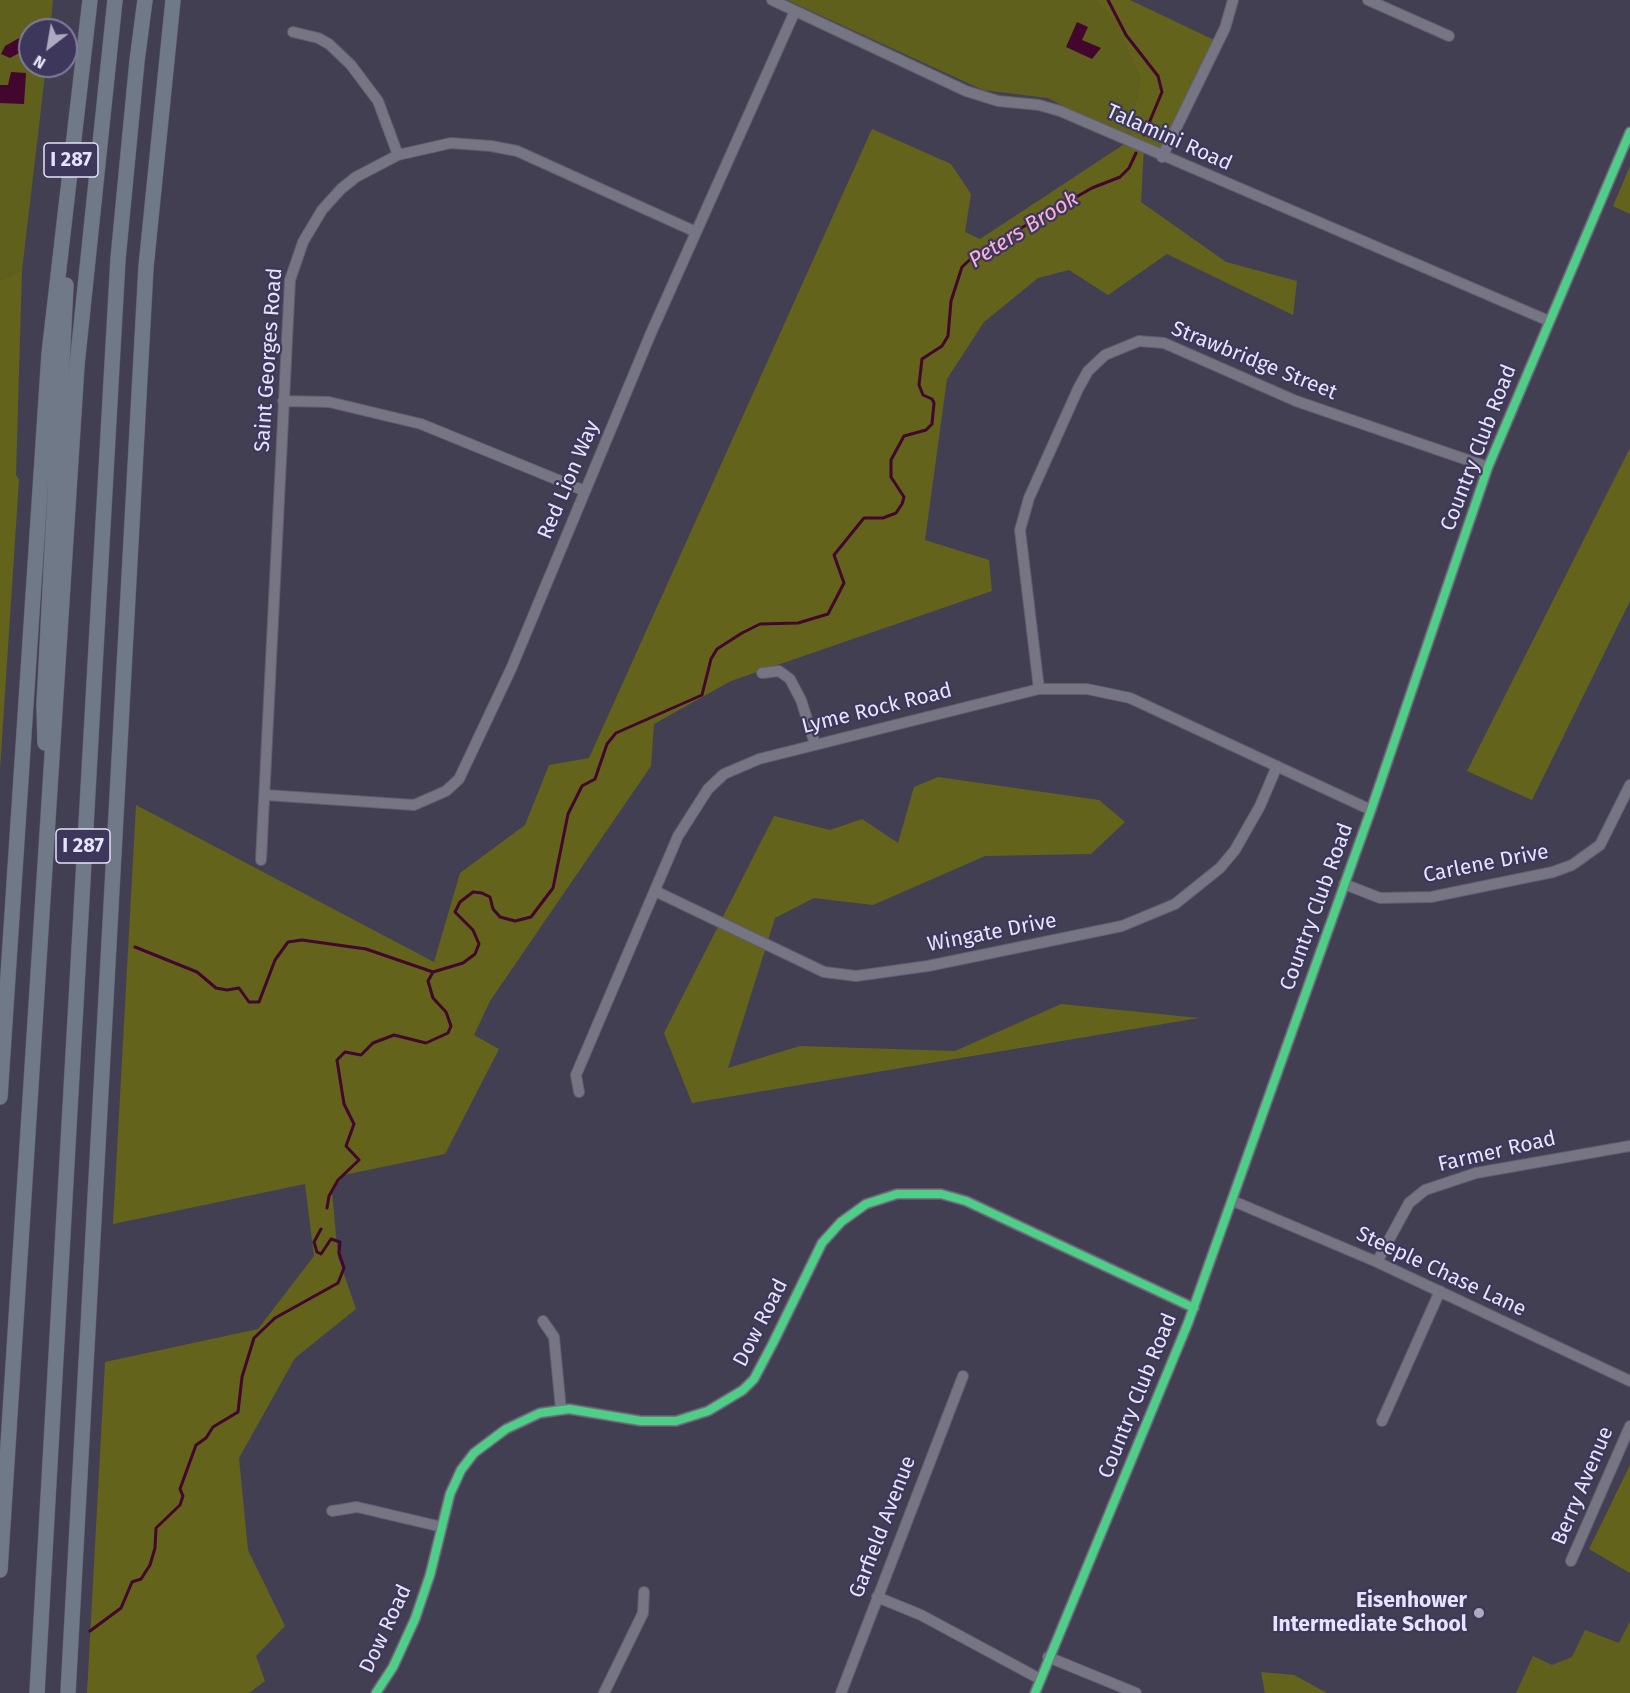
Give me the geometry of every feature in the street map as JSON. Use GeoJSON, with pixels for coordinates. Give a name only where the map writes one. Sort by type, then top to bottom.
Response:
{"type":"FeatureCollection","features":[{"type":"Feature","properties":{"kind":"highway","name":"I 287"},"geometry":{"type":"LineString","coordinates":[[0,1096],[49,354],[90,0]]}},
{"type":"Feature","properties":{"kind":"highway","name":"I 287"},"geometry":{"type":"LineString","coordinates":[[0,1570],[77,365],[116,0]]}},
{"type":"Feature","properties":{"kind":"highway","name":"I 287"},"geometry":{"type":"LineString","coordinates":[[37,1693],[114,317],[126,163],[145,0]]}},
{"type":"Feature","properties":{"kind":"highway","name":"I 287"},"geometry":{"type":"LineString","coordinates":[[68,1693],[146,267],[173,0]]}},
{"type":"Feature","properties":{"kind":"highway"},"geometry":{"type":"LineString","coordinates":[[48,833],[44,705],[67,258],[64,231]]}},
{"type":"Feature","properties":{"kind":"street","name":"Talamini Road"},"geometry":{"type":"LineString","coordinates":[[772,0],[966,91],[998,101],[1040,105],[1060,111],[1162,157],[1549,321]]}},
{"type":"Feature","properties":{"kind":"street"},"geometry":{"type":"LineString","coordinates":[[1162,157],[1225,28],[1233,0]]}},
{"type":"Feature","properties":{"kind":"street"},"geometry":{"type":"LineString","coordinates":[[1368,0],[1449,36]]}},
{"type":"Feature","properties":{"kind":"street","name":"Red Lion Way"},"geometry":{"type":"LineString","coordinates":[[266,795],[414,805],[446,791],[459,778],[506,679],[696,232],[795,11]]}},
{"type":"Feature","properties":{"kind":"street"},"geometry":{"type":"LineString","coordinates":[[293,32],[318,38],[330,44],[351,65],[378,101],[398,155]]}},
{"type":"Feature","properties":{"kind":"street","name":"Country Club Road"},"geometry":{"type":"LineString","coordinates":[[1035,1693],[1194,1308],[1371,810],[1488,467],[1630,132]]}},
{"type":"Feature","properties":{"kind":"street","name":"Saint Georges Road"},"geometry":{"type":"LineString","coordinates":[[261,860],[290,280],[303,242],[322,210],[341,189],[356,177],[398,155],[451,143],[491,146],[517,152],[696,232]]}},
{"type":"Feature","properties":{"kind":"street","name":"Strawbridge Street"},"geometry":{"type":"LineString","coordinates":[[1039,689],[1020,530],[1029,498],[1078,389],[1088,371],[1105,355],[1139,342],[1164,343],[1296,401],[1488,467]]}},
{"type":"Feature","properties":{"kind":"street"},"geometry":{"type":"LineString","coordinates":[[283,401],[329,402],[413,422],[585,490]]}},
{"type":"Feature","properties":{"kind":"street"},"geometry":{"type":"LineString","coordinates":[[762,673],[779,671],[790,679],[801,700],[815,744]]}},
{"type":"Feature","properties":{"kind":"street","name":"Lyme Rock Road"},"geometry":{"type":"LineString","coordinates":[[579,1092],[576,1075],[678,836],[701,798],[716,782],[738,767],[759,759],[1039,689],[1087,689],[1113,692],[1371,810]]}},
{"type":"Feature","properties":{"kind":"street","name":"Wingate Drive"},"geometry":{"type":"LineString","coordinates":[[655,891],[824,972],[856,976],[927,966],[1122,926],[1175,904],[1220,868],[1234,850],[1260,806],[1277,766]]}},
{"type":"Feature","properties":{"kind":"street","name":"Carlene Drive"},"geometry":{"type":"LineString","coordinates":[[1344,884],[1380,898],[1431,897],[1553,872],[1572,865],[1600,845],[1630,785]]}},
{"type":"Feature","properties":{"kind":"street","name":"Farmer Road"},"geometry":{"type":"LineString","coordinates":[[1377,1262],[1409,1203],[1425,1190],[1476,1173],[1630,1146]]}},
{"type":"Feature","properties":{"kind":"street","name":"Dow Road"},"geometry":{"type":"LineString","coordinates":[[376,1693],[393,1667],[416,1619],[430,1575],[450,1494],[461,1470],[474,1453],[506,1429],[540,1413],[561,1410],[661,1423],[708,1411],[743,1390],[754,1378],[822,1244],[852,1212],[866,1204],[897,1194],[941,1194],[966,1201],[1194,1308]]}},
{"type":"Feature","properties":{"kind":"street","name":"Steeple Chase Lane"},"geometry":{"type":"LineString","coordinates":[[1233,1201],[1377,1262],[1630,1381]]}},
{"type":"Feature","properties":{"kind":"street"},"geometry":{"type":"LineString","coordinates":[[1382,1421],[1440,1292]]}},
{"type":"Feature","properties":{"kind":"street"},"geometry":{"type":"LineString","coordinates":[[543,1321],[554,1337],[561,1410]]}},
{"type":"Feature","properties":{"kind":"street","name":"Garfield Avenue"},"geometry":{"type":"LineString","coordinates":[[841,1693],[963,1376]]}},
{"type":"Feature","properties":{"kind":"street","name":"Berry Avenue"},"geometry":{"type":"LineString","coordinates":[[1571,1561],[1630,1426]]}},
{"type":"Feature","properties":{"kind":"street"},"geometry":{"type":"LineString","coordinates":[[332,1511],[357,1507],[442,1527]]}},
{"type":"Feature","properties":{"kind":"street"},"geometry":{"type":"LineString","coordinates":[[604,1693],[644,1613],[644,1592]]}},
{"type":"Feature","properties":{"kind":"street"},"geometry":{"type":"LineString","coordinates":[[877,1597],[921,1615],[1040,1679]]}},
{"type":"Feature","properties":{"kind":"street"},"geometry":{"type":"LineString","coordinates":[[1048,1657],[1136,1693]]}},
{"type":"Feature","properties":{"kind":"shaded area"},"geometry":{"type":"Polygon","coordinates":[[[0,0],[53,0],[51,18],[18,18],[18,78],[45,78],[22,270],[0,280],[0,0]]]}},
{"type":"Feature","properties":{"kind":"shaded area"},"geometry":{"type":"Polygon","coordinates":[[[787,0],[1094,0],[1114,17],[1140,78],[1129,141],[1048,98],[983,90],[787,0]]]}},
{"type":"Feature","properties":{"kind":"shaded area"},"geometry":{"type":"Polygon","coordinates":[[[1094,0],[1130,0],[1214,40],[1165,158],[1144,148],[1141,202],[1226,262],[1297,281],[1293,315],[1167,254],[1108,295],[1069,270],[1038,278],[984,322],[947,379],[925,540],[989,560],[992,591],[731,681],[654,724],[651,766],[490,1001],[474,1035],[499,1049],[445,1154],[344,1175],[332,1191],[338,1257],[356,1309],[295,1358],[239,1458],[248,1550],[285,1626],[256,1656],[265,1681],[249,1693],[87,1693],[105,1362],[258,1329],[314,1256],[305,1184],[113,1224],[136,805],[434,962],[460,873],[525,825],[549,765],[589,758],[872,129],[951,164],[971,194],[965,232],[980,239],[1129,141],[1140,78],[1114,18],[1094,0]]]}},
{"type":"Feature","properties":{"kind":"shaded area"},"geometry":{"type":"Polygon","coordinates":[[[1077,22],[1088,27],[1082,40],[1101,48],[1092,59],[1066,47],[1077,22]]]}},
{"type":"Feature","properties":{"kind":"shaded area"},"geometry":{"type":"Polygon","coordinates":[[[18,39],[18,54],[10,58],[1,54],[5,46],[18,39]]]}},
{"type":"Feature","properties":{"kind":"shaded area"},"geometry":{"type":"Polygon","coordinates":[[[11,72],[18,72],[18,78],[26,78],[24,104],[0,103],[0,85],[8,85],[11,72]]]}},
{"type":"Feature","properties":{"kind":"shaded area"},"geometry":{"type":"Polygon","coordinates":[[[1630,166],[1630,214],[1613,206],[1630,166]]]}},
{"type":"Feature","properties":{"kind":"shaded area"},"geometry":{"type":"Polygon","coordinates":[[[22,270],[16,475],[19,480],[0,769],[0,280],[22,270]]]}},
{"type":"Feature","properties":{"kind":"shaded area"},"geometry":{"type":"Polygon","coordinates":[[[1630,448],[1630,601],[1532,800],[1467,771],[1630,448]]]}},
{"type":"Feature","properties":{"kind":"shaded area"},"geometry":{"type":"Polygon","coordinates":[[[938,777],[1099,800],[1125,822],[1091,854],[985,856],[873,905],[814,898],[775,918],[728,1068],[800,1046],[955,1051],[1061,1004],[1199,1018],[692,1103],[664,1033],[774,816],[830,830],[862,819],[898,843],[914,787],[938,777]]]}},
{"type":"Feature","properties":{"kind":"shaded area"},"geometry":{"type":"Polygon","coordinates":[[[1630,1465],[1630,1573],[1589,1549],[1630,1465]]]}},
{"type":"Feature","properties":{"kind":"shaded area"},"geometry":{"type":"Polygon","coordinates":[[[1630,1621],[1630,1693],[1516,1693],[1533,1656],[1552,1665],[1572,1657],[1585,1630],[1619,1643],[1630,1621]]]}},
{"type":"Feature","properties":{"kind":"shaded area"},"geometry":{"type":"Polygon","coordinates":[[[1261,1672],[1294,1675],[1327,1693],[1265,1693],[1261,1672]]]}},
{"type":"Feature","properties":{"kind":"waterway","name":"Peters Brook"},"geometry":{"type":"LineString","coordinates":[[1108,0],[1126,35],[1158,76],[1162,92],[1144,135]]}},
{"type":"Feature","properties":{"kind":"waterway","name":"Peters Brook"},"geometry":{"type":"LineString","coordinates":[[327,1208],[329,1196],[338,1180],[359,1160],[346,1146],[354,1124],[344,1104],[337,1060],[345,1052],[361,1055],[373,1043],[394,1035],[426,1043],[448,1033],[451,1026],[446,1012],[433,998],[428,981],[433,972],[463,963],[475,954],[479,944],[473,930],[455,912],[460,902],[473,892],[482,893],[490,897],[493,909],[500,917],[515,921],[531,917],[553,888],[568,814],[582,786],[595,779],[607,744],[616,733],[702,695],[711,659],[717,649],[742,633],[760,624],[798,623],[828,614],[844,583],[834,555],[864,518],[883,518],[896,513],[902,504],[904,497],[891,477],[891,460],[904,436],[926,430],[932,424],[934,403],[932,399],[923,395],[919,385],[922,359],[942,346],[948,336],[951,301],[962,267],[977,253],[1092,188],[1120,177],[1129,168],[1136,153]]}},
{"type":"Feature","properties":{"kind":"waterway"},"geometry":{"type":"LineString","coordinates":[[135,947],[197,972],[216,988],[227,990],[239,988],[249,1002],[259,1002],[275,960],[288,942],[302,940],[366,949],[433,972]]}},
{"type":"Feature","properties":{"kind":"waterway","name":"Peters Brook"},"geometry":{"type":"LineString","coordinates":[[90,1631],[121,1608],[132,1582],[141,1579],[150,1565],[155,1548],[156,1528],[180,1505],[183,1496],[180,1489],[196,1445],[206,1438],[213,1427],[238,1412],[242,1377],[254,1338],[275,1318],[338,1283],[344,1268],[339,1253],[340,1242],[331,1239],[321,1254],[317,1252],[314,1242],[321,1229]]}},
{"type":"Feature","properties":{"kind":"cycle path"},"geometry":{"type":"LineString","coordinates":[[1035,1693],[1188,1323],[1371,810],[1488,467],[1630,132]]}},
{"type":"Feature","properties":{"kind":"cycle path"},"geometry":{"type":"LineString","coordinates":[[376,1693],[393,1667],[415,1619],[430,1575],[450,1494],[461,1470],[474,1453],[506,1429],[540,1413],[569,1409],[641,1421],[676,1421],[708,1411],[743,1390],[754,1379],[822,1243],[841,1222],[866,1204],[897,1194],[941,1194],[966,1201],[1194,1308]]}},
{"type":"Feature","properties":{"kind":"place","name":"Eisenhower Intermediate School"},"geometry":{"type":"Point","coordinates":[1479,1613]}}]}
